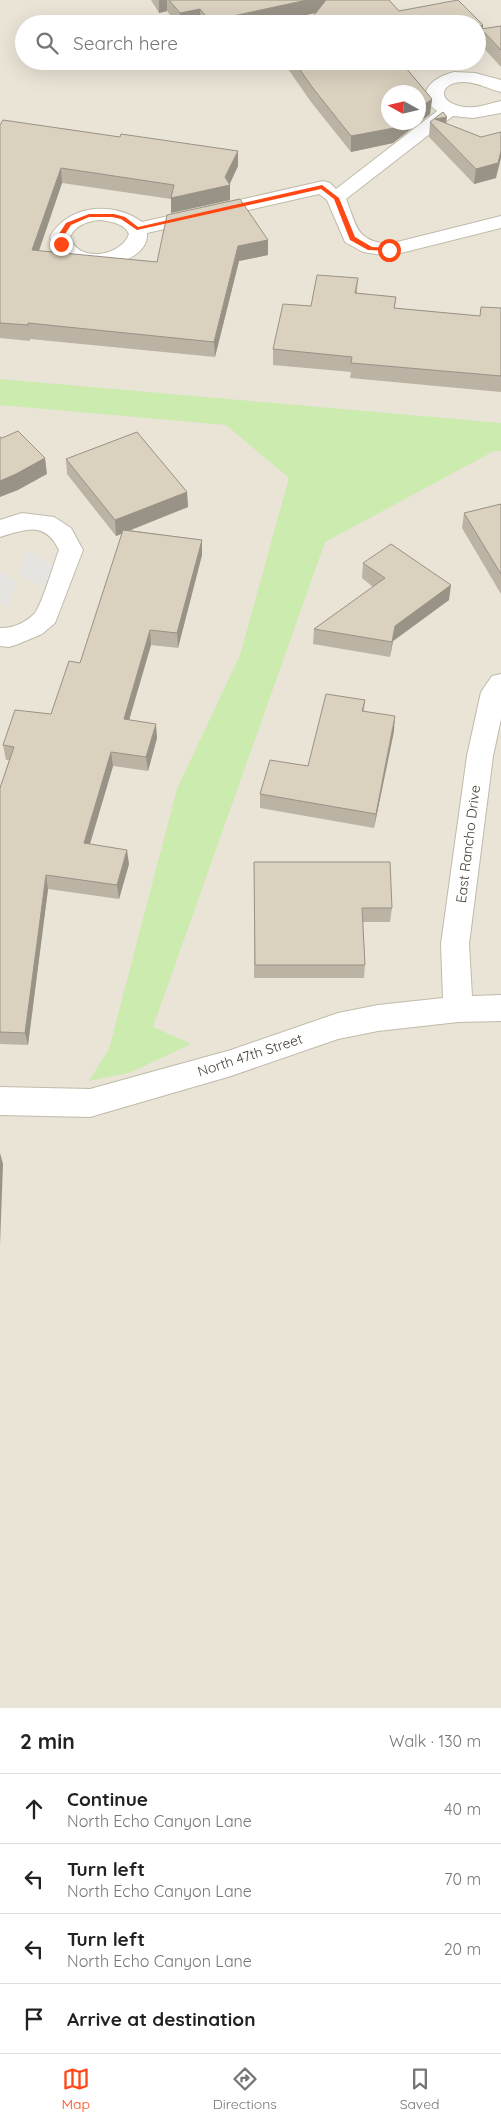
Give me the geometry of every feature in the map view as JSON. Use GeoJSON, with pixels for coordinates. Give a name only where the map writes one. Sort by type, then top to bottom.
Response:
{"type":"FeatureCollection","features":[{"type":"Feature","properties":{"kind":"street"},"geometry":{"type":"LineString","coordinates":[[501,86],[486,78],[474,76],[457,77],[443,82],[437,87],[435,93],[442,105],[451,110],[482,113],[501,106]]}},
{"type":"Feature","properties":{"kind":"street"},"geometry":{"type":"LineString","coordinates":[[336,198],[451,110]]}},
{"type":"Feature","properties":{"kind":"street"},"geometry":{"type":"LineString","coordinates":[[137,229],[322,187],[336,198],[352,238],[370,248],[389,250],[501,222]]}},
{"type":"Feature","properties":{"kind":"street"},"geometry":{"type":"LineString","coordinates":[[0,529],[22,521],[46,523],[63,534],[71,550],[46,617],[33,628],[9,638],[0,637]]}},
{"type":"Feature","properties":{"kind":"street","name":"East Rancho Drive"},"geometry":{"type":"LineString","coordinates":[[458,1009],[455,944],[478,766],[494,692],[501,683]]}},
{"type":"Feature","properties":{"kind":"street","name":"North 47th Street"},"geometry":{"type":"LineString","coordinates":[[0,1101],[90,1103],[231,1063],[338,1026],[378,1018],[458,1009],[501,1008]]}},
{"type":"Feature","properties":{"kind":"shaded area"},"geometry":{"type":"Polygon","coordinates":[[[0,0],[501,0],[501,1708],[0,1708],[0,0]]]}},
{"type":"Feature","properties":{"kind":"shaded area"},"geometry":{"type":"Polygon","coordinates":[[[27,550],[63,571],[54,594],[19,574],[27,550]]]}},
{"type":"Feature","properties":{"kind":"shaded area"},"geometry":{"type":"Polygon","coordinates":[[[0,572],[17,583],[7,607],[0,602],[0,572]]]}},
{"type":"Feature","properties":{"kind":"green space"},"geometry":{"type":"Polygon","coordinates":[[[0,379],[501,423],[501,451],[494,451],[325,542],[153,1027],[191,1044],[129,1073],[89,1081],[109,1049],[177,789],[240,655],[289,478],[226,425],[0,405],[0,379]]]}},
{"type":"Feature","properties":{"kind":"building"},"geometry":{"type":"Polygon","coordinates":[[[169,0],[307,0],[238,15],[205,15],[200,9],[180,13],[169,0]]]}},
{"type":"Feature","properties":{"kind":"building"},"geometry":{"type":"Polygon","coordinates":[[[326,0],[389,0],[399,11],[458,0],[473,15],[314,15],[326,0]]]}},
{"type":"Feature","properties":{"kind":"building"},"geometry":{"type":"Polygon","coordinates":[[[501,26],[501,50],[486,34],[486,28],[501,26]]]}},
{"type":"Feature","properties":{"kind":"building"},"geometry":{"type":"Polygon","coordinates":[[[300,70],[408,70],[420,85],[381,85],[381,130],[383,130],[351,136],[300,70]]]}},
{"type":"Feature","properties":{"kind":"building"},"geometry":{"type":"Polygon","coordinates":[[[426,92],[432,99],[426,103],[426,92]]]}},
{"type":"Feature","properties":{"kind":"building"},"geometry":{"type":"Polygon","coordinates":[[[443,112],[447,117],[435,119],[481,137],[501,132],[501,151],[498,163],[476,169],[430,122],[443,112]]]}},
{"type":"Feature","properties":{"kind":"building"},"geometry":{"type":"Polygon","coordinates":[[[3,120],[120,137],[121,134],[238,151],[225,177],[230,185],[171,198],[174,185],[61,168],[32,250],[157,262],[167,215],[240,199],[268,240],[238,246],[214,342],[28,323],[28,325],[0,323],[0,125],[3,120]]]}},
{"type":"Feature","properties":{"kind":"building"},"geometry":{"type":"Polygon","coordinates":[[[317,275],[358,278],[355,293],[396,297],[394,308],[480,316],[481,307],[501,308],[501,376],[351,363],[352,357],[273,349],[283,304],[311,306],[317,275]]]}},
{"type":"Feature","properties":{"kind":"building"},"geometry":{"type":"Polygon","coordinates":[[[18,431],[45,458],[0,481],[0,437],[2,438],[18,431]]]}},
{"type":"Feature","properties":{"kind":"building"},"geometry":{"type":"Polygon","coordinates":[[[137,432],[187,492],[115,520],[66,459],[137,432]]]}},
{"type":"Feature","properties":{"kind":"building"},"geometry":{"type":"Polygon","coordinates":[[[501,504],[501,574],[464,513],[501,504]]]}},
{"type":"Feature","properties":{"kind":"building"},"geometry":{"type":"Polygon","coordinates":[[[123,530],[202,540],[177,633],[150,630],[124,719],[156,724],[146,757],[111,752],[84,843],[127,850],[117,885],[46,875],[25,1033],[0,1032],[0,788],[14,747],[3,745],[15,710],[51,714],[69,661],[80,663],[123,530]]]}},
{"type":"Feature","properties":{"kind":"building"},"geometry":{"type":"Polygon","coordinates":[[[391,544],[451,585],[395,626],[392,642],[314,629],[385,578],[363,563],[391,544]]]}},
{"type":"Feature","properties":{"kind":"building"},"geometry":{"type":"Polygon","coordinates":[[[326,694],[365,700],[362,711],[395,716],[376,814],[260,794],[270,760],[308,766],[326,694]]]}},
{"type":"Feature","properties":{"kind":"building"},"geometry":{"type":"Polygon","coordinates":[[[254,862],[390,862],[392,908],[362,908],[365,965],[255,965],[254,862]]]}},
{"type":"Feature","properties":{"kind":"route"},"geometry":{"type":"LineString","coordinates":[[61,244],[60,237],[68,224],[89,216],[100,214],[112,215],[123,218],[137,229],[322,187],[336,198],[352,238],[370,248],[389,250]]}}]}
